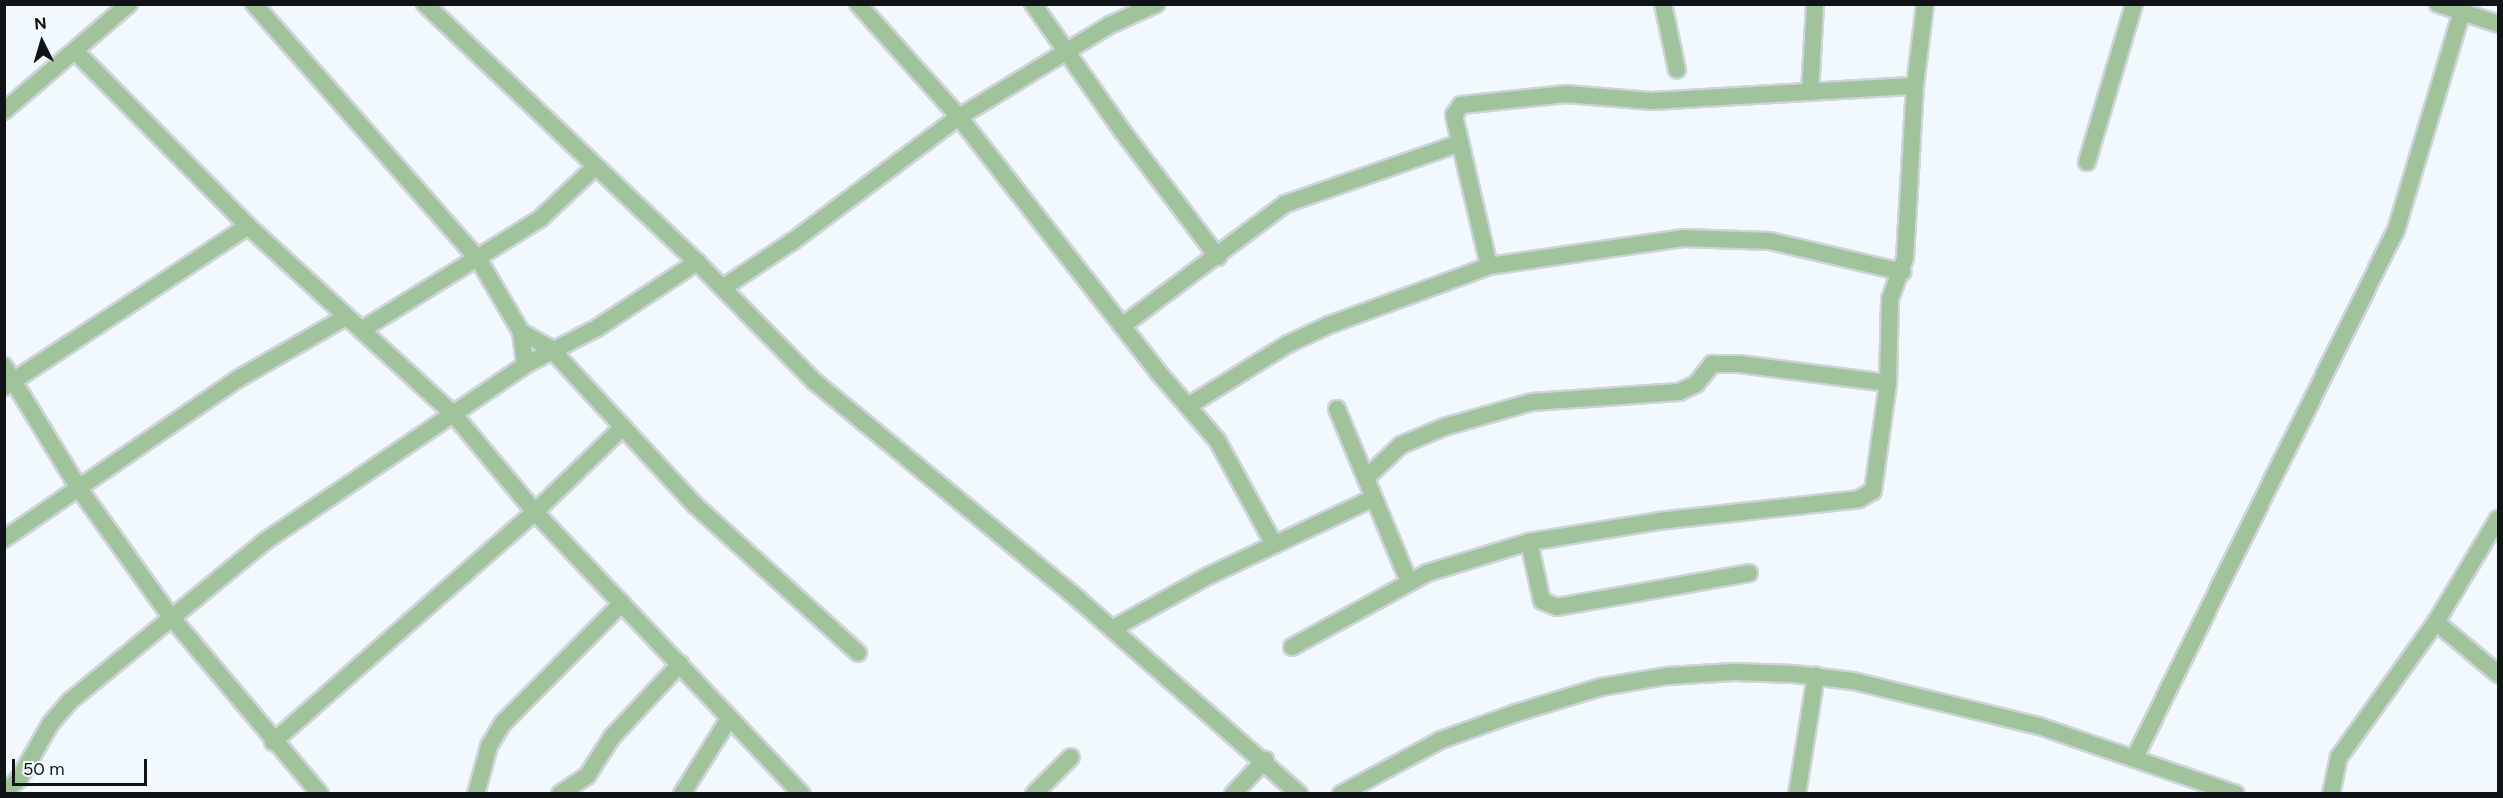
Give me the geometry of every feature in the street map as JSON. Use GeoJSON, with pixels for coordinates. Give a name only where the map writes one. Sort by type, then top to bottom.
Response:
{"type":"FeatureCollection","features":[{"type":"Feature","properties":{"kind":"street"},"geometry":{"type":"LineString","coordinates":[[4,111],[76,52],[129,4]]}},
{"type":"Feature","properties":{"kind":"street"},"geometry":{"type":"LineString","coordinates":[[254,4],[478,260],[521,332],[525,364]]}},
{"type":"Feature","properties":{"kind":"street"},"geometry":{"type":"LineString","coordinates":[[425,4],[724,287],[815,382],[1112,628],[1265,760],[1299,794]]}},
{"type":"Feature","properties":{"kind":"street"},"geometry":{"type":"LineString","coordinates":[[858,4],[959,117],[1122,326],[1218,440],[1274,544]]}},
{"type":"Feature","properties":{"kind":"street"},"geometry":{"type":"LineString","coordinates":[[1033,4],[1123,132],[1218,257]]}},
{"type":"Feature","properties":{"kind":"street"},"geometry":{"type":"LineString","coordinates":[[1663,4],[1677,70]]}},
{"type":"Feature","properties":{"kind":"street"},"geometry":{"type":"LineString","coordinates":[[1810,92],[1815,4]]}},
{"type":"Feature","properties":{"kind":"street"},"geometry":{"type":"LineString","coordinates":[[1292,647],[1427,573],[1529,542],[1658,521],[1867,496],[1875,480],[1888,383],[1890,298],[1902,272],[1915,86],[1925,4]]}},
{"type":"Feature","properties":{"kind":"street"},"geometry":{"type":"LineString","coordinates":[[2087,162],[2134,4]]}},
{"type":"Feature","properties":{"kind":"street"},"geometry":{"type":"LineString","coordinates":[[2438,4],[2499,24]]}},
{"type":"Feature","properties":{"kind":"street"},"geometry":{"type":"LineString","coordinates":[[724,287],[794,241],[959,117],[1067,50],[1154,5]]}},
{"type":"Feature","properties":{"kind":"street"},"geometry":{"type":"LineString","coordinates":[[2135,757],[2396,231],[2462,12]]}},
{"type":"Feature","properties":{"kind":"street"},"geometry":{"type":"LineString","coordinates":[[76,52],[248,226],[346,317],[363,329],[455,416],[535,512],[802,794]]}},
{"type":"Feature","properties":{"kind":"street"},"geometry":{"type":"LineString","coordinates":[[1489,266],[1454,114],[1457,108],[1466,103],[1566,94],[1652,101],[1915,86]]}},
{"type":"Feature","properties":{"kind":"street"},"geometry":{"type":"LineString","coordinates":[[1122,326],[1218,257],[1285,204],[1460,143]]}},
{"type":"Feature","properties":{"kind":"street"},"geometry":{"type":"LineString","coordinates":[[363,329],[478,260],[557,207],[595,167]]}},
{"type":"Feature","properties":{"kind":"street"},"geometry":{"type":"LineString","coordinates":[[10,383],[248,226]]}},
{"type":"Feature","properties":{"kind":"street"},"geometry":{"type":"LineString","coordinates":[[1188,406],[1288,344],[1329,325],[1489,266],[1683,238],[1770,241],[1902,272]]}},
{"type":"Feature","properties":{"kind":"street"},"geometry":{"type":"LineString","coordinates":[[4,793],[19,779],[51,723],[70,701],[267,540],[455,416],[525,364],[550,348],[597,328],[697,261]]}},
{"type":"Feature","properties":{"kind":"street"},"geometry":{"type":"LineString","coordinates":[[4,539],[80,490],[236,380],[346,317]]}},
{"type":"Feature","properties":{"kind":"street"},"geometry":{"type":"LineString","coordinates":[[521,332],[550,348],[703,513],[858,653]]}},
{"type":"Feature","properties":{"kind":"street"},"geometry":{"type":"LineString","coordinates":[[1366,478],[1401,445],[1443,427],[1532,402],[1679,392],[1696,384],[1712,364],[1739,364],[1888,383]]}},
{"type":"Feature","properties":{"kind":"street"},"geometry":{"type":"LineString","coordinates":[[4,366],[10,383],[80,490],[171,617],[273,742],[320,794]]}},
{"type":"Feature","properties":{"kind":"street"},"geometry":{"type":"LineString","coordinates":[[1337,409],[1409,582]]}},
{"type":"Feature","properties":{"kind":"street"},"geometry":{"type":"LineString","coordinates":[[273,742],[535,512],[623,427]]}},
{"type":"Feature","properties":{"kind":"street"},"geometry":{"type":"LineString","coordinates":[[1112,628],[1274,544],[1374,498]]}},
{"type":"Feature","properties":{"kind":"street"},"geometry":{"type":"LineString","coordinates":[[2331,794],[2339,757],[2436,622],[2499,519]]}},
{"type":"Feature","properties":{"kind":"street"},"geometry":{"type":"LineString","coordinates":[[1529,542],[1542,601],[1557,607],[1749,573]]}},
{"type":"Feature","properties":{"kind":"street"},"geometry":{"type":"LineString","coordinates":[[476,794],[489,746],[503,723],[622,603]]}},
{"type":"Feature","properties":{"kind":"street"},"geometry":{"type":"LineString","coordinates":[[2436,622],[2499,674]]}},
{"type":"Feature","properties":{"kind":"street"},"geometry":{"type":"LineString","coordinates":[[560,794],[587,776],[612,737],[680,664]]}},
{"type":"Feature","properties":{"kind":"street"},"geometry":{"type":"LineString","coordinates":[[1341,794],[1441,741],[1601,687],[1666,676],[1734,672],[1816,676],[1853,681],[2039,726],[2135,757],[2236,794]]}},
{"type":"Feature","properties":{"kind":"street"},"geometry":{"type":"LineString","coordinates":[[1797,794],[1816,676]]}},
{"type":"Feature","properties":{"kind":"street"},"geometry":{"type":"LineString","coordinates":[[682,794],[729,719]]}},
{"type":"Feature","properties":{"kind":"street"},"geometry":{"type":"LineString","coordinates":[[1034,794],[1071,757]]}},
{"type":"Feature","properties":{"kind":"street"},"geometry":{"type":"LineString","coordinates":[[1233,794],[1265,760]]}}]}
